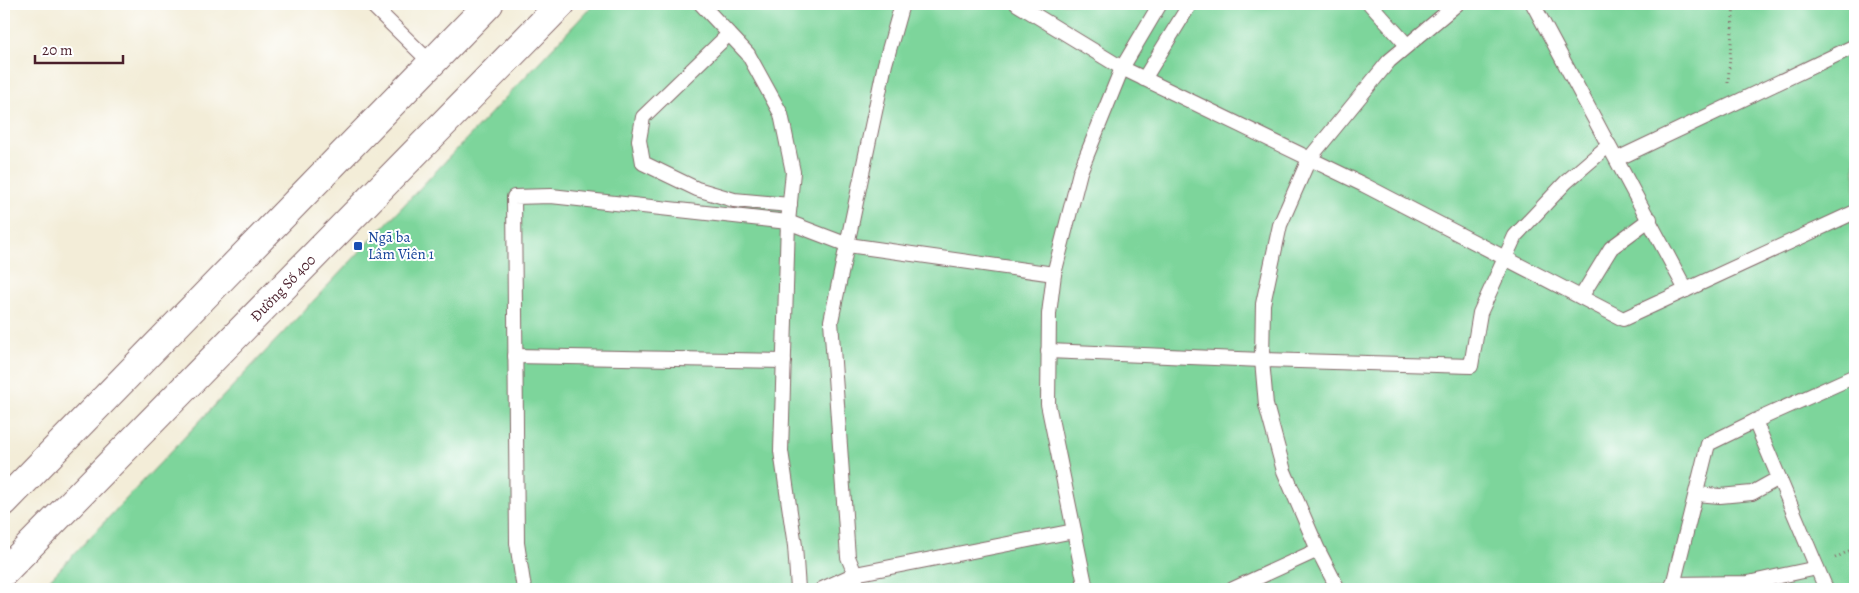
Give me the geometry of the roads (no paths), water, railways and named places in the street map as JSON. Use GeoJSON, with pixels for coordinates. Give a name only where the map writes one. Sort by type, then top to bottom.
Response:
{"type":"FeatureCollection","features":[{"type":"Feature","properties":{"kind":"street"},"geometry":{"type":"LineString","coordinates":[[4,502],[489,4]]}},
{"type":"Feature","properties":{"kind":"street","name":"Đường Số 400"},"geometry":{"type":"LineString","coordinates":[[4,572],[561,4]]}},
{"type":"Feature","properties":{"kind":"lane"},"geometry":{"type":"LineString","coordinates":[[371,4],[432,64]]}},
{"type":"Feature","properties":{"kind":"lane"},"geometry":{"type":"LineString","coordinates":[[701,4],[748,54],[781,114],[793,172],[788,222],[781,452],[795,546],[798,589]]}},
{"type":"Feature","properties":{"kind":"lane"},"geometry":{"type":"LineString","coordinates":[[857,589],[855,574],[848,557],[831,321],[885,64],[902,4]]}},
{"type":"Feature","properties":{"kind":"lane"},"geometry":{"type":"LineString","coordinates":[[1016,4],[1122,68],[1364,186],[1623,319],[1855,212]]}},
{"type":"Feature","properties":{"kind":"lane"},"geometry":{"type":"LineString","coordinates":[[1086,589],[1048,404],[1048,314],[1054,274],[1080,172],[1122,68],[1160,4]]}},
{"type":"Feature","properties":{"kind":"lane"},"geometry":{"type":"LineString","coordinates":[[1144,79],[1190,4]]}},
{"type":"Feature","properties":{"kind":"lane"},"geometry":{"type":"LineString","coordinates":[[1370,4],[1407,45]]}},
{"type":"Feature","properties":{"kind":"lane"},"geometry":{"type":"LineString","coordinates":[[1338,589],[1318,550],[1284,471],[1266,405],[1262,360],[1263,304],[1280,225],[1309,159],[1389,61],[1457,4]]}},
{"type":"Feature","properties":{"kind":"lane"},"geometry":{"type":"LineString","coordinates":[[1533,4],[1650,219],[1686,290]]}},
{"type":"Feature","properties":{"kind":"lane"},"geometry":{"type":"LineString","coordinates":[[729,34],[643,117],[639,140],[643,163],[697,189],[734,200],[790,205]]}},
{"type":"Feature","properties":{"kind":"lane"},"geometry":{"type":"LineString","coordinates":[[1617,159],[1855,46]]}},
{"type":"Feature","properties":{"kind":"lane"},"geometry":{"type":"LineString","coordinates":[[1048,351],[1471,366],[1480,313],[1515,236],[1566,182],[1609,145]]}},
{"type":"Feature","properties":{"kind":"lane"},"geometry":{"type":"LineString","coordinates":[[524,589],[517,543],[514,197],[551,196],[788,222],[848,245],[1054,274]]}},
{"type":"Feature","properties":{"kind":"lane"},"geometry":{"type":"LineString","coordinates":[[1581,297],[1611,248],[1650,219]]}},
{"type":"Feature","properties":{"kind":"lane"},"geometry":{"type":"LineString","coordinates":[[515,356],[784,361]]}},
{"type":"Feature","properties":{"kind":"lane"},"geometry":{"type":"LineString","coordinates":[[1817,568],[1748,582],[1672,587],[1708,444],[1855,376]]}},
{"type":"Feature","properties":{"kind":"lane"},"geometry":{"type":"LineString","coordinates":[[1755,421],[1826,589]]}},
{"type":"Feature","properties":{"kind":"lane"},"geometry":{"type":"LineString","coordinates":[[1696,494],[1720,496],[1752,493],[1779,478]]}},
{"type":"Feature","properties":{"kind":"lane"},"geometry":{"type":"LineString","coordinates":[[822,589],[855,574],[1074,530]]}},
{"type":"Feature","properties":{"kind":"lane"},"geometry":{"type":"LineString","coordinates":[[1233,589],[1318,550]]}},
{"type":"Feature","properties":{"kind":"place","name":"Ngã ba Lâm Viên 1"},"geometry":{"type":"Point","coordinates":[358,246]}}]}
